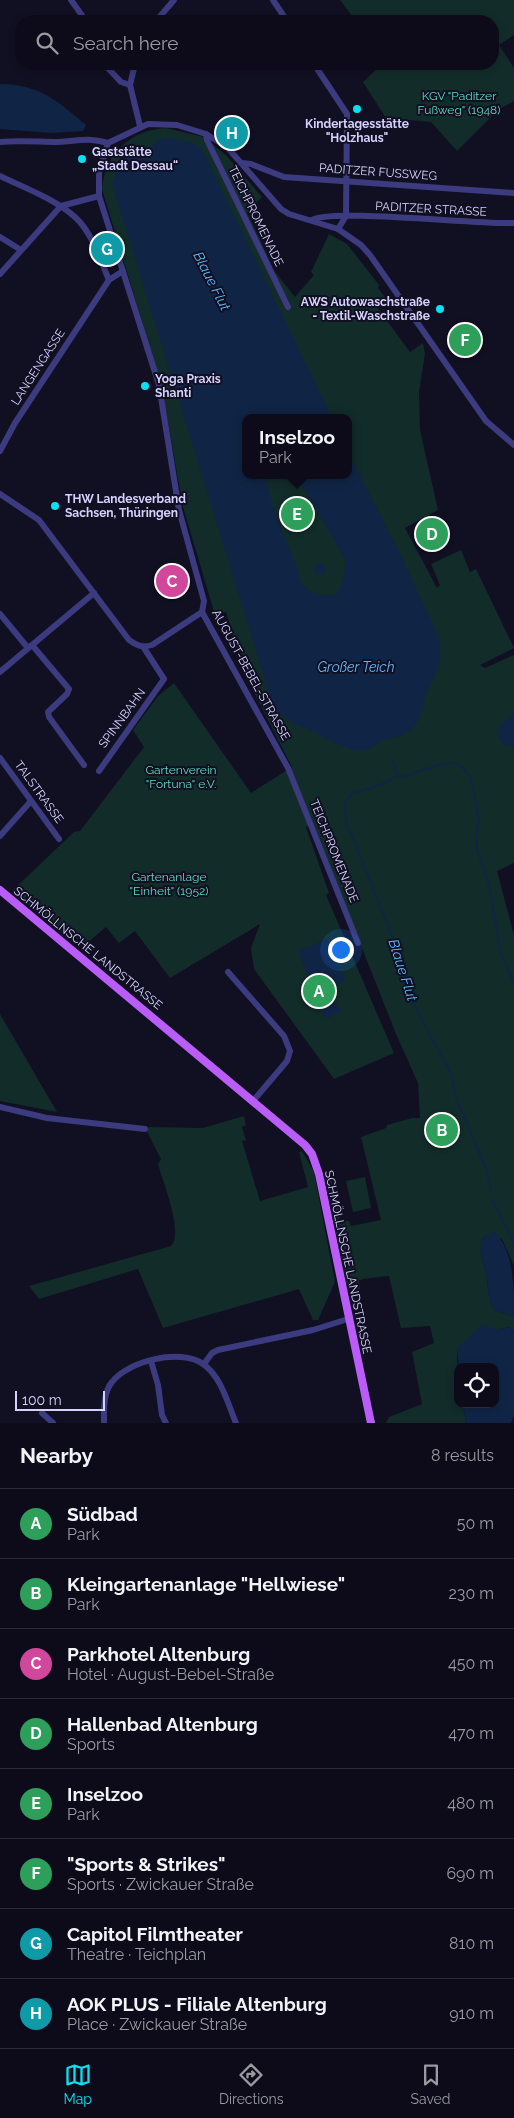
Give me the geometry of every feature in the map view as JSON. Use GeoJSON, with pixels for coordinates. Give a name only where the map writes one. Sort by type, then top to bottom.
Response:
{"type":"FeatureCollection","features":[{"type":"Feature","properties":{"kind":"main road","name":"SCHMÖLLNSCHE LANDSTRASSE"},"geometry":{"type":"LineString","coordinates":[[0,890],[253,1101],[305,1145],[312,1154],[319,1174],[371,1423]]}},
{"type":"Feature","properties":{"kind":"street"},"geometry":{"type":"LineString","coordinates":[[71,0],[82,15]]}},
{"type":"Feature","properties":{"kind":"street"},"geometry":{"type":"LineString","coordinates":[[161,15],[174,0]]}},
{"type":"Feature","properties":{"kind":"street"},"geometry":{"type":"LineString","coordinates":[[273,0],[283,15]]}},
{"type":"Feature","properties":{"kind":"street"},"geometry":{"type":"LineString","coordinates":[[109,70],[120,82],[130,85]]}},
{"type":"Feature","properties":{"kind":"street"},"geometry":{"type":"LineString","coordinates":[[132,70],[130,85],[140,126]]}},
{"type":"Feature","properties":{"kind":"street"},"geometry":{"type":"LineString","coordinates":[[318,70],[346,114],[346,216],[338,229]]}},
{"type":"Feature","properties":{"kind":"street"},"geometry":{"type":"LineString","coordinates":[[0,142],[22,140],[57,142],[92,138],[108,143],[140,126],[148,124],[177,125],[206,134],[227,147],[281,209],[289,214],[338,229],[361,245],[370,255],[486,421],[514,445]]}},
{"type":"Feature","properties":{"kind":"street","name":"TEICHPROMENADE"},"geometry":{"type":"LineString","coordinates":[[206,134],[207,140],[288,307]]}},
{"type":"Feature","properties":{"kind":"street","name":"AUGUST-BEBEL-STRASSE"},"geometry":{"type":"LineString","coordinates":[[108,143],[99,172],[99,196],[159,385],[179,510],[204,601],[202,612],[288,768]]}},
{"type":"Feature","properties":{"kind":"street","name":"PADITZER FUSSWEG"},"geometry":{"type":"LineString","coordinates":[[242,163],[251,164],[284,177],[514,193]]}},
{"type":"Feature","properties":{"kind":"street"},"geometry":{"type":"LineString","coordinates":[[0,176],[61,206],[76,218],[90,237],[109,280],[123,271]]}},
{"type":"Feature","properties":{"kind":"street"},"geometry":{"type":"LineString","coordinates":[[0,274],[61,206],[99,196]]}},
{"type":"Feature","properties":{"kind":"street","name":"PADITZER STRASSE"},"geometry":{"type":"LineString","coordinates":[[312,220],[317,217],[346,216],[477,223],[514,222]]}},
{"type":"Feature","properties":{"kind":"street"},"geometry":{"type":"LineString","coordinates":[[0,238],[22,250]]}},
{"type":"Feature","properties":{"kind":"street","name":"LANGENGASSE"},"geometry":{"type":"LineString","coordinates":[[0,451],[15,423],[109,280]]}},
{"type":"Feature","properties":{"kind":"street"},"geometry":{"type":"LineString","coordinates":[[0,494],[39,520],[129,640],[137,646],[144,648],[202,612]]}},
{"type":"Feature","properties":{"kind":"street"},"geometry":{"type":"LineString","coordinates":[[0,672],[94,593]]}},
{"type":"Feature","properties":{"kind":"street"},"geometry":{"type":"LineString","coordinates":[[0,614],[69,689],[67,694],[48,712],[49,717],[84,764]]}},
{"type":"Feature","properties":{"kind":"street","name":"SPINNBAHN"},"geometry":{"type":"LineString","coordinates":[[99,771],[164,679],[144,648]]}},
{"type":"Feature","properties":{"kind":"street","name":"TALSTRASSE"},"geometry":{"type":"LineString","coordinates":[[0,758],[59,839]]}},
{"type":"Feature","properties":{"kind":"street","name":"TEICHPROMENADE"},"geometry":{"type":"LineString","coordinates":[[288,768],[358,943]]}},
{"type":"Feature","properties":{"kind":"street"},"geometry":{"type":"LineString","coordinates":[[0,836],[31,801]]}},
{"type":"Feature","properties":{"kind":"street"},"geometry":{"type":"LineString","coordinates":[[228,972],[284,1036],[290,1051],[287,1061],[253,1101]]}},
{"type":"Feature","properties":{"kind":"street"},"geometry":{"type":"LineString","coordinates":[[0,1107],[47,1118],[145,1129]]}},
{"type":"Feature","properties":{"kind":"street"},"geometry":{"type":"LineString","coordinates":[[204,1364],[212,1353],[218,1350],[313,1330],[348,1319]]}},
{"type":"Feature","properties":{"kind":"street"},"geometry":{"type":"LineString","coordinates":[[104,1423],[106,1396],[110,1384],[127,1369],[151,1361],[178,1356],[204,1364],[216,1377],[236,1423]]}},
{"type":"Feature","properties":{"kind":"street"},"geometry":{"type":"LineString","coordinates":[[151,1361],[158,1385],[162,1416],[166,1423]]}},
{"type":"Feature","properties":{"kind":"street"},"geometry":{"type":"LineString","coordinates":[[42,1413],[53,1423]]}},
{"type":"Feature","properties":{"kind":"green space","name":"KGV \"Paditzer Fußweg\" (1948)"},"geometry":{"type":"Polygon","coordinates":[[[340,0],[514,0],[514,35],[499,45],[499,15],[351,15],[340,0]]]}},
{"type":"Feature","properties":{"kind":"green space","name":"KGV \"Paditzer Fußweg\" (1948)"},"geometry":{"type":"Polygon","coordinates":[[[499,45],[514,68],[514,101],[498,110],[457,151],[431,122],[386,118],[363,82],[376,70],[499,70],[499,45]]]}},
{"type":"Feature","properties":{"kind":"green space"},"geometry":{"type":"Polygon","coordinates":[[[166,128],[204,137],[226,155],[262,197],[247,212],[275,272],[295,297],[314,275],[311,272],[329,234],[347,244],[379,285],[378,288],[385,297],[376,306],[410,352],[423,343],[425,354],[419,392],[420,430],[438,510],[405,528],[437,588],[440,585],[431,564],[461,550],[470,572],[476,569],[514,648],[480,665],[485,668],[514,655],[514,863],[497,871],[514,935],[514,1266],[502,1239],[484,1236],[481,1252],[492,1306],[494,1310],[514,1316],[514,1332],[510,1327],[497,1330],[457,1348],[457,1363],[454,1363],[454,1408],[464,1408],[466,1423],[386,1423],[389,1417],[422,1404],[412,1352],[434,1343],[430,1326],[401,1328],[389,1276],[363,1279],[359,1281],[360,1289],[352,1291],[350,1284],[346,1284],[324,1174],[329,1173],[338,1201],[340,1220],[349,1221],[351,1226],[381,1220],[361,1137],[386,1128],[387,1125],[412,1118],[420,1118],[418,1083],[396,1034],[313,824],[306,827],[329,893],[326,895],[394,1053],[334,1079],[254,969],[251,948],[260,924],[170,978],[135,931],[119,943],[106,927],[86,944],[74,936],[63,934],[12,891],[74,832],[80,831],[144,747],[133,730],[158,696],[174,683],[251,793],[292,767],[245,675],[226,612],[215,615],[183,507],[162,388],[102,189],[104,176],[114,154],[131,139],[142,133],[166,128]]]}},
{"type":"Feature","properties":{"kind":"green space"},"geometry":{"type":"Polygon","coordinates":[[[0,1014],[57,1112],[0,1101],[0,1014]]]}},
{"type":"Feature","properties":{"kind":"green space"},"geometry":{"type":"Polygon","coordinates":[[[244,1116],[246,1125],[242,1127],[246,1140],[242,1141],[260,1201],[308,1187],[299,1152],[302,1151],[314,1172],[335,1282],[318,1320],[313,1320],[299,1289],[163,1328],[138,1269],[39,1299],[29,1286],[171,1246],[175,1230],[174,1219],[158,1164],[161,1159],[146,1130],[149,1127],[203,1128],[244,1116]]]}},
{"type":"Feature","properties":{"kind":"green space"},"geometry":{"type":"Polygon","coordinates":[[[365,1177],[371,1208],[353,1212],[346,1181],[365,1177]]]}},
{"type":"Feature","properties":{"kind":"water"},"geometry":{"type":"Polygon","coordinates":[[[0,84],[27,87],[56,101],[86,125],[83,131],[51,133],[0,129],[0,84]]]}},
{"type":"Feature","properties":{"kind":"water","name":"Großer Teich"},"geometry":{"type":"Polygon","coordinates":[[[168,138],[190,142],[202,149],[330,414],[242,414],[242,479],[266,479],[274,509],[296,565],[299,578],[304,586],[312,592],[335,595],[343,582],[345,559],[298,479],[352,479],[352,460],[400,554],[439,638],[440,661],[417,722],[404,734],[386,739],[365,750],[358,751],[348,748],[289,721],[273,706],[112,184],[118,167],[124,163],[121,157],[124,154],[128,157],[133,156],[142,147],[150,148],[159,140],[168,138]]]}},
{"type":"Feature","properties":{"kind":"water"},"geometry":{"type":"Polygon","coordinates":[[[320,563],[326,569],[320,575],[314,569],[320,563]]]}},
{"type":"Feature","properties":{"kind":"water"},"geometry":{"type":"Polygon","coordinates":[[[514,714],[514,748],[502,744],[497,734],[500,725],[514,714]]]}},
{"type":"Feature","properties":{"kind":"water"},"geometry":{"type":"Polygon","coordinates":[[[327,939],[345,981],[315,994],[298,951],[327,939]]]}},
{"type":"Feature","properties":{"kind":"water"},"geometry":{"type":"Polygon","coordinates":[[[333,1004],[341,1009],[340,1012],[329,1018],[324,1017],[322,1010],[333,1004]]]}},
{"type":"Feature","properties":{"kind":"water"},"geometry":{"type":"Polygon","coordinates":[[[495,1232],[506,1249],[512,1271],[514,1316],[494,1310],[489,1298],[481,1247],[484,1236],[495,1232]]]}},
{"type":"Feature","properties":{"kind":"water"},"geometry":{"type":"Polygon","coordinates":[[[483,1324],[497,1330],[510,1327],[514,1332],[514,1415],[511,1423],[466,1423],[464,1408],[499,1408],[499,1363],[459,1363],[457,1348],[483,1324]]]}},
{"type":"Feature","properties":{"kind":"waterway","name":"Blaue Flut"},"geometry":{"type":"LineString","coordinates":[[392,758],[397,775],[381,784],[352,793],[345,803],[346,821],[396,946],[409,996],[451,1074],[456,1098],[487,1171],[491,1192]]}},
{"type":"Feature","properties":{"kind":"waterway","name":"Blaue Flut"},"geometry":{"type":"LineString","coordinates":[[397,775],[402,777],[445,763],[459,764],[469,775],[479,821],[476,833],[477,849],[489,885],[500,950],[514,983]]}},
{"type":"Feature","properties":{"kind":"waterway","name":"Blaue Flut"},"geometry":{"type":"LineString","coordinates":[[492,1200],[514,1243]]}},
{"type":"Feature","properties":{"kind":"place","name":"Kindertagesstätte \"Holzhaus\""},"geometry":{"type":"Point","coordinates":[357,109]}},
{"type":"Feature","properties":{"kind":"place","name":"AOK PLUS - Filiale Altenburg"},"geometry":{"type":"Point","coordinates":[232,133]}},
{"type":"Feature","properties":{"kind":"place","name":"Gaststätte „Stadt Dessau“"},"geometry":{"type":"Point","coordinates":[82,159]}},
{"type":"Feature","properties":{"kind":"place","name":"Capitol Filmtheater"},"geometry":{"type":"Point","coordinates":[107,249]}},
{"type":"Feature","properties":{"kind":"place","name":"AWS Autowaschstraße - Textil-Waschstraße"},"geometry":{"type":"Point","coordinates":[440,309]}},
{"type":"Feature","properties":{"kind":"place","name":"\"Sports & Strikes\""},"geometry":{"type":"Point","coordinates":[465,340]}},
{"type":"Feature","properties":{"kind":"place","name":"Yoga Praxis Shanti"},"geometry":{"type":"Point","coordinates":[145,386]}},
{"type":"Feature","properties":{"kind":"place","name":"THW Landesverband Sachsen, Thüringen"},"geometry":{"type":"Point","coordinates":[55,506]}},
{"type":"Feature","properties":{"kind":"place","name":"Inselzoo"},"geometry":{"type":"Point","coordinates":[297,514]}},
{"type":"Feature","properties":{"kind":"place","name":"Hallenbad Altenburg"},"geometry":{"type":"Point","coordinates":[432,534]}},
{"type":"Feature","properties":{"kind":"place","name":"Parkhotel Altenburg"},"geometry":{"type":"Point","coordinates":[172,581]}},
{"type":"Feature","properties":{"kind":"place","name":"Südbad"},"geometry":{"type":"Point","coordinates":[319,991]}},
{"type":"Feature","properties":{"kind":"place","name":"Kleingartenanlage \"Hellwiese\""},"geometry":{"type":"Point","coordinates":[442,1130]}},
{"type":"Feature","properties":{"kind":"park label","name":"Gartenverein \"Fortuna\" e.V."},"geometry":{"type":"Point","coordinates":[181,777]}},
{"type":"Feature","properties":{"kind":"park label","name":"Gartenanlage \"Einheit\" (1952)"},"geometry":{"type":"Point","coordinates":[169,884]}}]}
